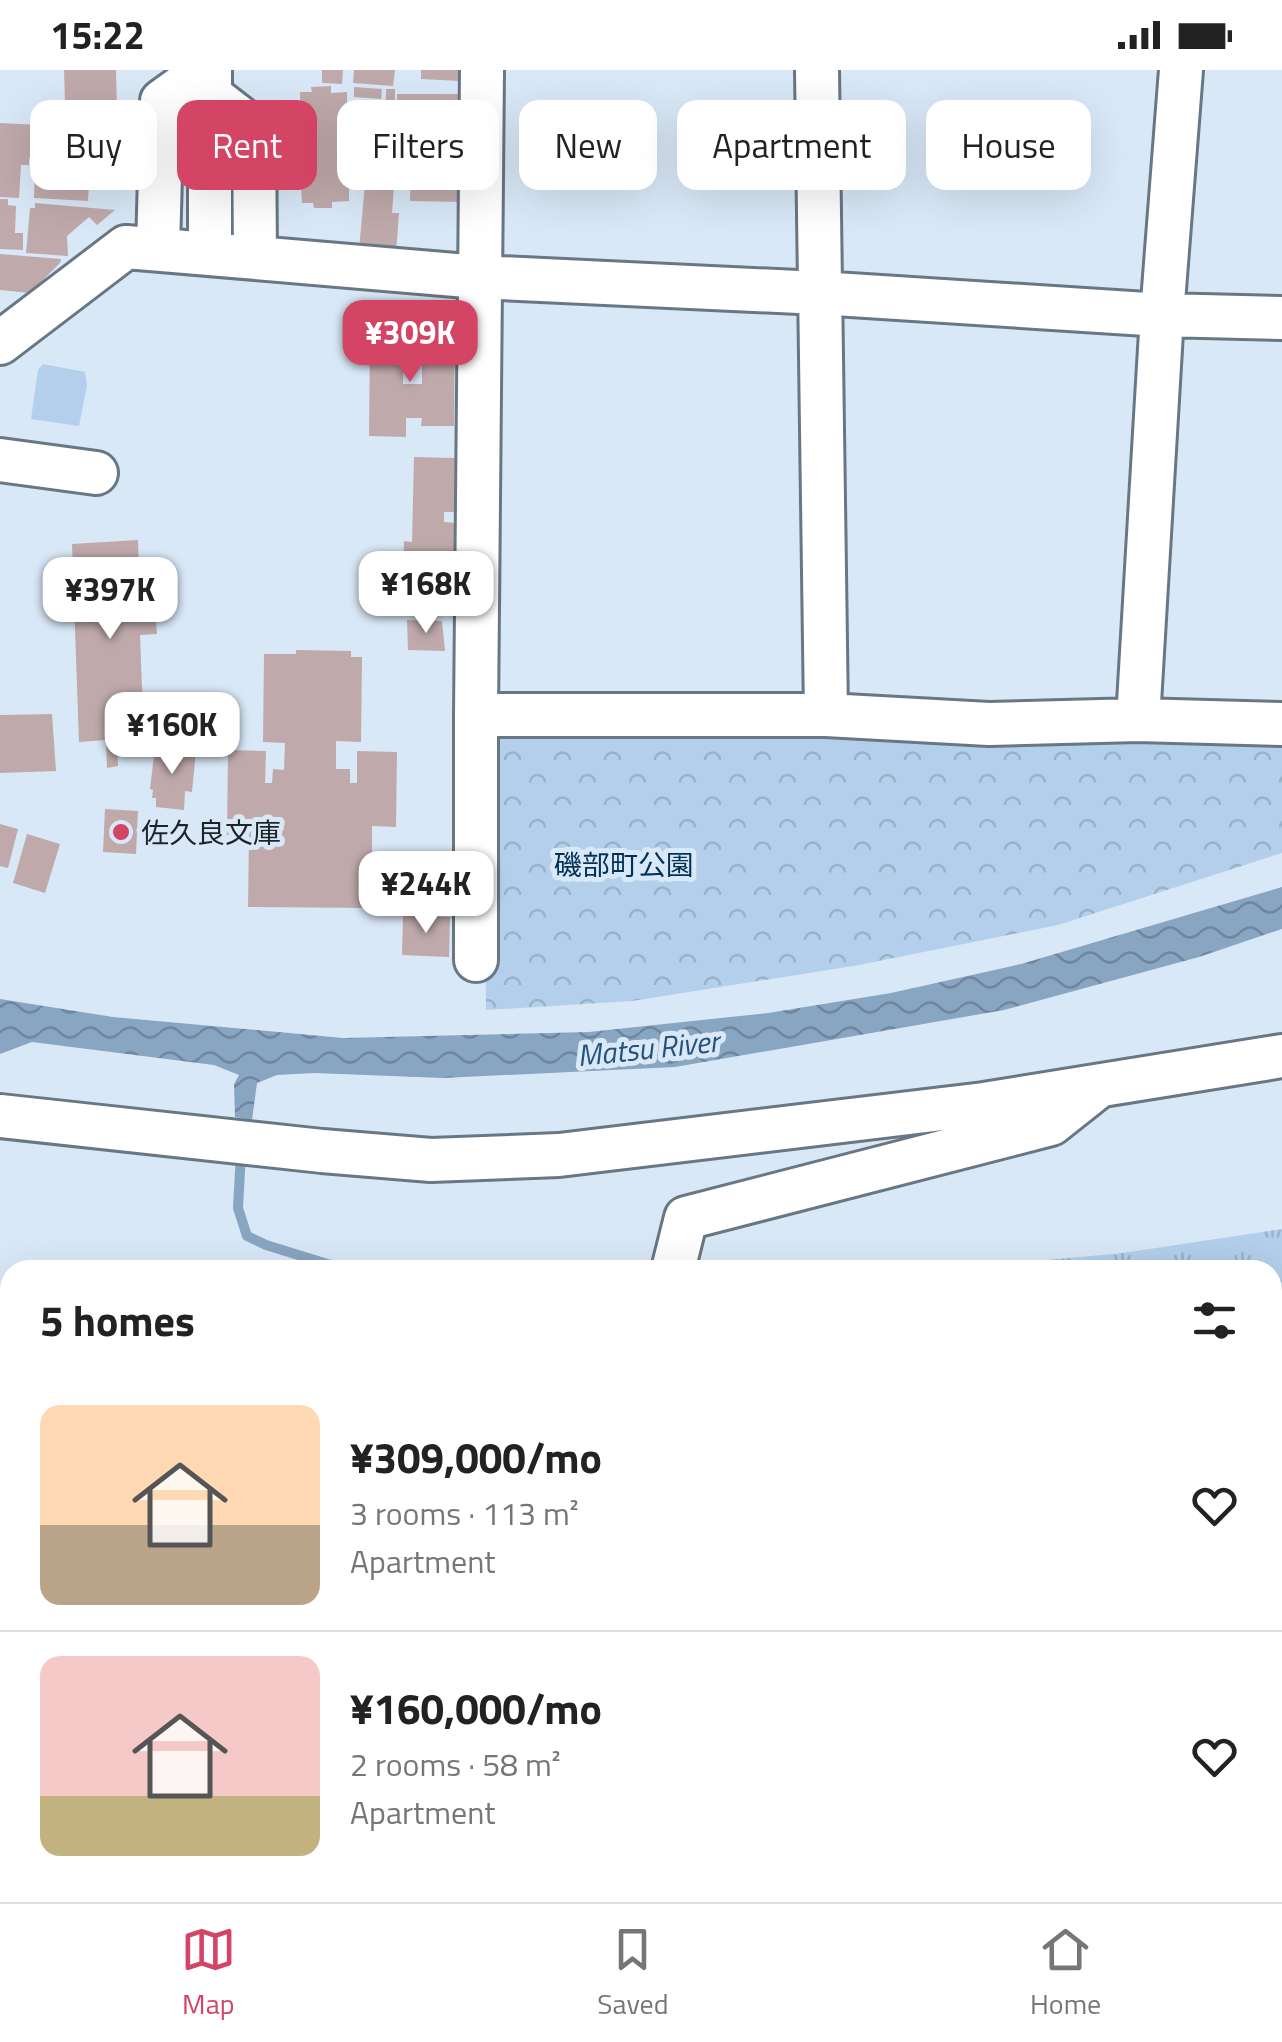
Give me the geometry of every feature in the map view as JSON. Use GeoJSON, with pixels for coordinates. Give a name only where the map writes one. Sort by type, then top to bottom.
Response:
{"type":"FeatureCollection","features":[{"type":"Feature","properties":{"kind":"street"},"geometry":{"type":"LineString","coordinates":[[476,960],[482,70]]}},
{"type":"Feature","properties":{"kind":"street"},"geometry":{"type":"LineString","coordinates":[[817,70],[826,715]]}},
{"type":"Feature","properties":{"kind":"street"},"geometry":{"type":"LineString","coordinates":[[1138,720],[1162,315],[1182,70]]}},
{"type":"Feature","properties":{"kind":"street"},"geometry":{"type":"LineString","coordinates":[[209,78],[254,129],[255,256]]}},
{"type":"Feature","properties":{"kind":"street"},"geometry":{"type":"LineString","coordinates":[[158,249],[162,101],[209,78]]}},
{"type":"Feature","properties":{"kind":"street"},"geometry":{"type":"LineString","coordinates":[[209,78],[210,253]]}},
{"type":"Feature","properties":{"kind":"street"},"geometry":{"type":"LineString","coordinates":[[0,343],[126,246],[479,277],[819,292],[1162,315],[1282,318]]}},
{"type":"Feature","properties":{"kind":"street"},"geometry":{"type":"LineString","coordinates":[[0,460],[96,473]]}},
{"type":"Feature","properties":{"kind":"street"},"geometry":{"type":"LineString","coordinates":[[476,715],[826,715],[989,724],[1138,720],[1282,724]]}},
{"type":"Feature","properties":{"kind":"street"},"geometry":{"type":"LineString","coordinates":[[0,1116],[432,1160],[559,1154],[708,1138],[984,1104],[1282,1056]]}},
{"type":"Feature","properties":{"kind":"street"},"geometry":{"type":"LineString","coordinates":[[674,1260],[686,1218],[1051,1124],[1103,1083]]}},
{"type":"Feature","properties":{"kind":"green space"},"geometry":{"type":"Polygon","coordinates":[[[43,364],[85,372],[87,385],[79,426],[31,419],[38,370],[43,364]]]}},
{"type":"Feature","properties":{"kind":"green space","name":"磯部町公園"},"geometry":{"type":"Polygon","coordinates":[[[496,725],[1282,734],[1282,853],[1058,925],[859,965],[632,1001],[486,1010],[484,737],[496,725]]]}},
{"type":"Feature","properties":{"kind":"green space"},"geometry":{"type":"Polygon","coordinates":[[[1282,1229],[1282,1260],[1046,1260],[1123,1253],[1282,1229]]]}},
{"type":"Feature","properties":{"kind":"water","name":"Matsu River"},"geometry":{"type":"Polygon","coordinates":[[[1282,887],[1282,929],[1199,957],[1004,1010],[675,1067],[443,1078],[277,1075],[257,1083],[252,1120],[235,1117],[234,1084],[239,1075],[214,1065],[32,1042],[0,1054],[0,999],[113,1017],[343,1038],[589,1032],[768,1013],[891,993],[1021,964],[1282,887]]]}},
{"type":"Feature","properties":{"kind":"building"},"geometry":{"type":"Polygon","coordinates":[[[64,70],[116,70],[117,100],[65,100],[64,70]]]}},
{"type":"Feature","properties":{"kind":"building"},"geometry":{"type":"Polygon","coordinates":[[[322,70],[343,70],[342,84],[322,83],[322,70]]]}},
{"type":"Feature","properties":{"kind":"building"},"geometry":{"type":"Polygon","coordinates":[[[354,70],[395,70],[393,86],[353,83],[354,70]]]}},
{"type":"Feature","properties":{"kind":"building"},"geometry":{"type":"Polygon","coordinates":[[[421,70],[462,70],[461,81],[421,79],[421,70]]]}},
{"type":"Feature","properties":{"kind":"building"},"geometry":{"type":"Polygon","coordinates":[[[331,86],[331,93],[347,92],[347,100],[337,100],[337,190],[349,190],[349,201],[332,202],[332,208],[302,203],[301,190],[317,190],[317,100],[300,100],[300,92],[312,92],[311,87],[331,86]]]}},
{"type":"Feature","properties":{"kind":"building"},"geometry":{"type":"Polygon","coordinates":[[[354,87],[382,89],[381,99],[354,97],[354,87]]]}},
{"type":"Feature","properties":{"kind":"building"},"geometry":{"type":"Polygon","coordinates":[[[386,89],[395,89],[395,100],[386,100],[386,89]]]}},
{"type":"Feature","properties":{"kind":"building"},"geometry":{"type":"Polygon","coordinates":[[[397,94],[465,94],[465,100],[397,100],[397,94]]]}},
{"type":"Feature","properties":{"kind":"building"},"geometry":{"type":"Polygon","coordinates":[[[0,123],[30,124],[29,165],[21,165],[19,198],[0,197],[0,123]]]}},
{"type":"Feature","properties":{"kind":"building"},"geometry":{"type":"Polygon","coordinates":[[[34,190],[89,190],[88,201],[34,198],[34,190]]]}},
{"type":"Feature","properties":{"kind":"building"},"geometry":{"type":"Polygon","coordinates":[[[364,190],[394,190],[392,213],[399,213],[396,253],[359,250],[364,190]]]}},
{"type":"Feature","properties":{"kind":"building"},"geometry":{"type":"Polygon","coordinates":[[[410,190],[465,190],[465,202],[410,201],[410,190]]]}},
{"type":"Feature","properties":{"kind":"building"},"geometry":{"type":"Polygon","coordinates":[[[0,199],[8,199],[8,205],[16,206],[15,233],[23,233],[23,250],[0,249],[0,199]]]}},
{"type":"Feature","properties":{"kind":"building"},"geometry":{"type":"Polygon","coordinates":[[[35,203],[115,210],[97,225],[89,217],[67,236],[68,256],[26,253],[30,208],[35,208],[35,203]]]}},
{"type":"Feature","properties":{"kind":"building"},"geometry":{"type":"Polygon","coordinates":[[[0,254],[61,259],[30,293],[0,290],[0,254]]]}},
{"type":"Feature","properties":{"kind":"building"},"geometry":{"type":"Polygon","coordinates":[[[370,333],[404,333],[403,384],[422,384],[422,335],[455,336],[454,426],[421,426],[422,418],[406,418],[406,437],[369,436],[370,333]]]}},
{"type":"Feature","properties":{"kind":"building"},"geometry":{"type":"Polygon","coordinates":[[[414,457],[455,458],[454,512],[444,512],[444,522],[456,523],[455,566],[443,566],[442,581],[403,580],[404,541],[412,542],[414,457]]]}},
{"type":"Feature","properties":{"kind":"building"},"geometry":{"type":"Polygon","coordinates":[[[138,540],[140,604],[154,601],[157,634],[140,635],[144,740],[117,740],[118,766],[107,768],[106,740],[79,742],[72,544],[138,540]]]}},
{"type":"Feature","properties":{"kind":"building"},"geometry":{"type":"Polygon","coordinates":[[[407,620],[442,621],[445,651],[408,650],[407,620]]]}},
{"type":"Feature","properties":{"kind":"building"},"geometry":{"type":"Polygon","coordinates":[[[296,650],[351,651],[351,657],[362,657],[361,742],[336,741],[336,769],[350,769],[350,783],[357,783],[357,751],[397,752],[396,827],[372,826],[372,908],[248,907],[249,835],[227,835],[228,750],[266,751],[265,783],[272,783],[273,769],[284,770],[285,743],[263,742],[264,654],[296,654],[296,650]]]}},
{"type":"Feature","properties":{"kind":"building"},"geometry":{"type":"Polygon","coordinates":[[[52,714],[56,771],[0,773],[0,715],[52,714]]]}},
{"type":"Feature","properties":{"kind":"building"},"geometry":{"type":"Polygon","coordinates":[[[155,747],[196,751],[192,792],[185,791],[184,810],[156,807],[150,789],[155,747]]]}},
{"type":"Feature","properties":{"kind":"building","name":"佐久良文庫"},"geometry":{"type":"Polygon","coordinates":[[[105,809],[138,811],[136,854],[103,852],[105,809]]]}},
{"type":"Feature","properties":{"kind":"building"},"geometry":{"type":"Polygon","coordinates":[[[0,824],[18,829],[8,868],[0,866],[0,824]]]}},
{"type":"Feature","properties":{"kind":"building"},"geometry":{"type":"Polygon","coordinates":[[[27,834],[60,844],[45,893],[13,883],[27,834]]]}},
{"type":"Feature","properties":{"kind":"building"},"geometry":{"type":"Polygon","coordinates":[[[403,915],[450,917],[449,957],[402,955],[403,915]]]}},
{"type":"Feature","properties":{"kind":"waterway"},"geometry":{"type":"LineString","coordinates":[[241,1153],[238,1208],[247,1236],[315,1260]]}},
{"type":"Feature","properties":{"kind":"place","name":"佐久良文庫"},"geometry":{"type":"Point","coordinates":[121,832]}}]}
